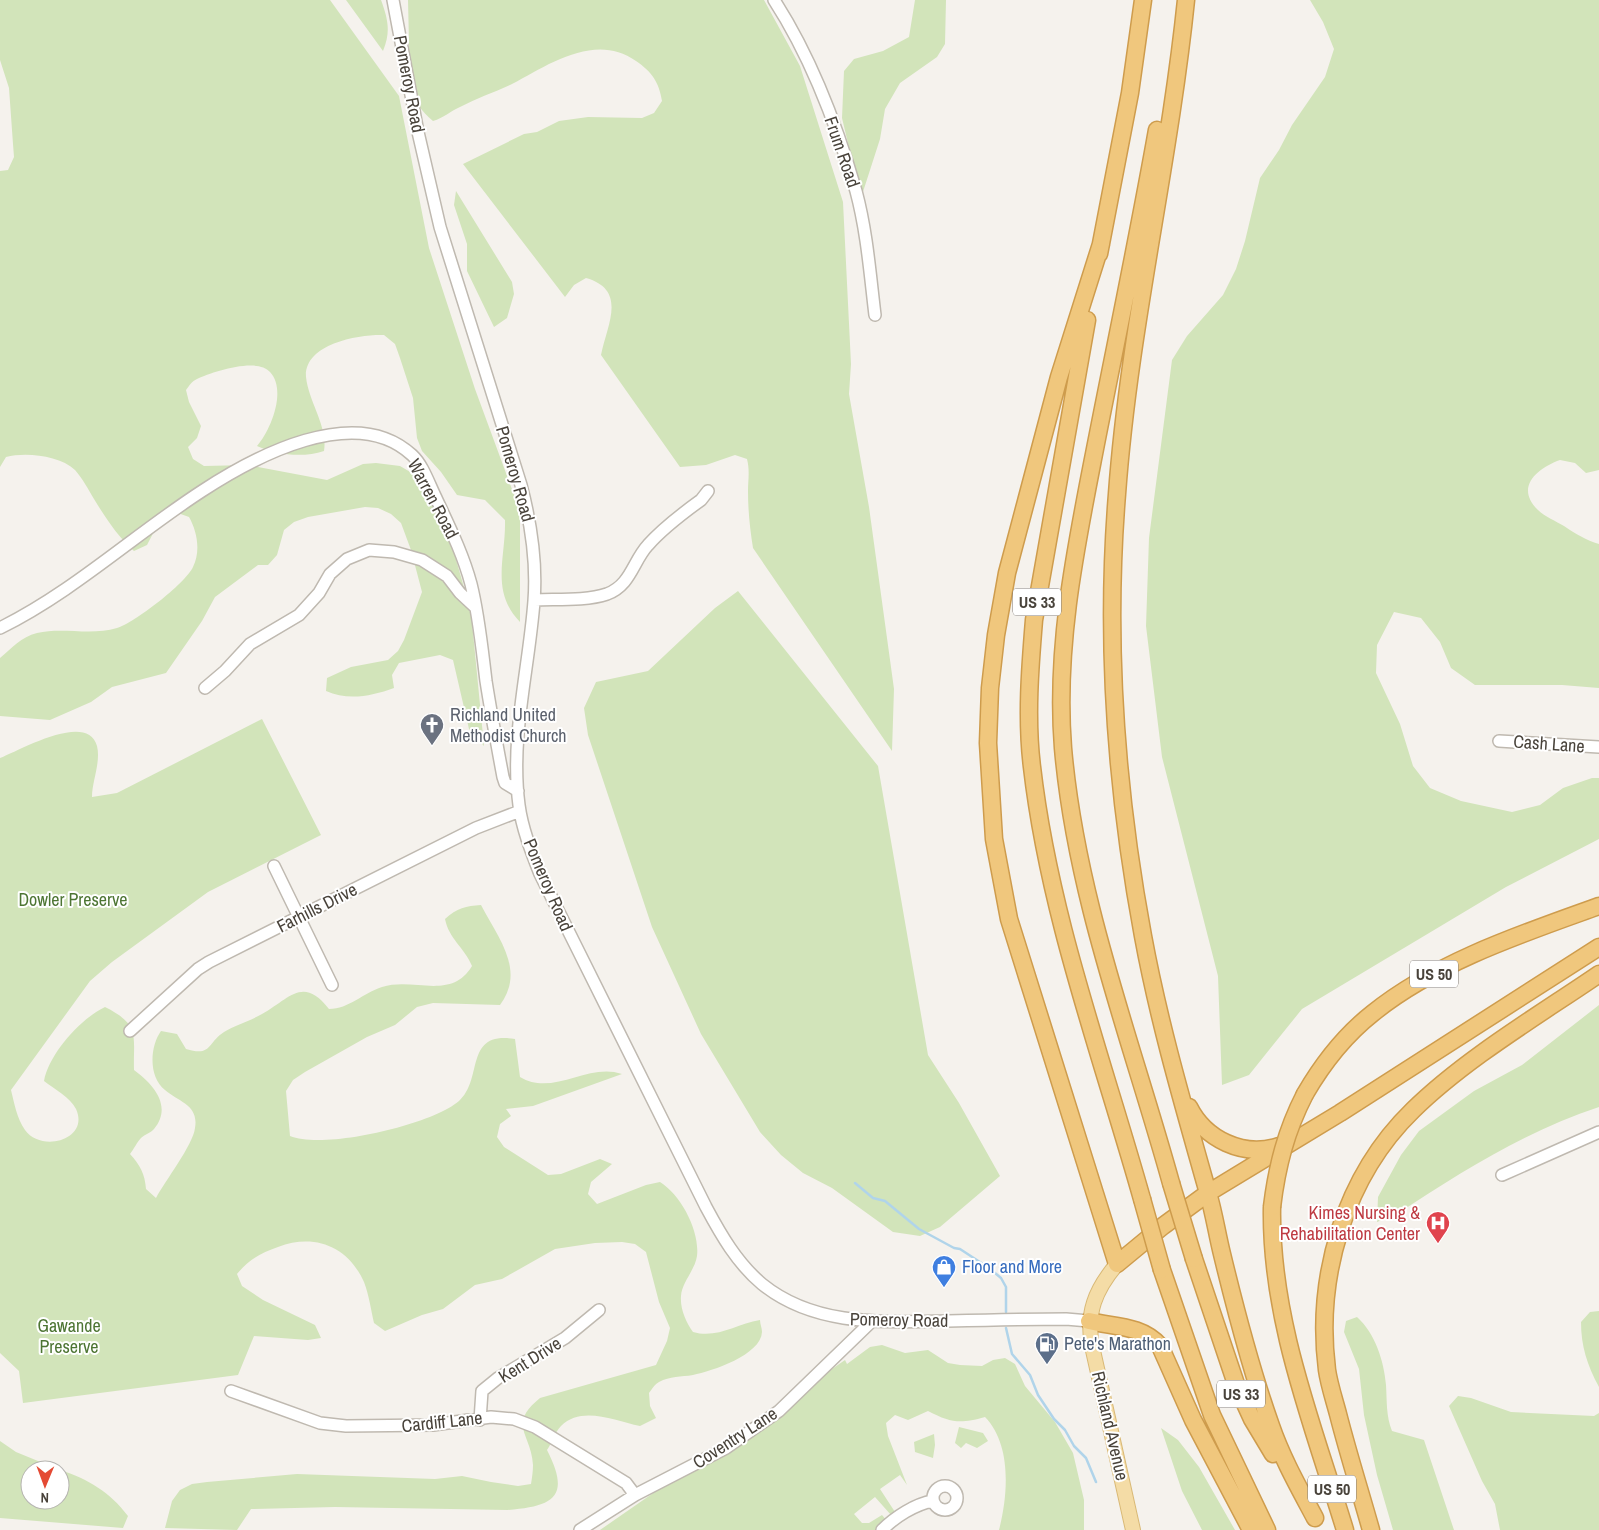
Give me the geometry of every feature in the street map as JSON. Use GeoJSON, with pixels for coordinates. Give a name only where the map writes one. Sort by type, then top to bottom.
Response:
{"type":"FeatureCollection","features":[{"type":"Feature","properties":{"kind":"highway","name":"US 33"},"geometry":{"type":"LineString","coordinates":[[1143,0],[1130,93],[1069,413],[1034,620],[1030,666],[1032,765],[1038,814],[1057,905],[1162,1270],[1212,1414],[1267,1530]]}},
{"type":"Feature","properties":{"kind":"highway","name":"US 33"},"geometry":{"type":"LineString","coordinates":[[1177,0],[1170,62],[1156,141],[1082,515],[1067,606],[1062,685],[1064,754],[1080,866],[1095,927],[1194,1259],[1227,1358],[1248,1410],[1276,1459],[1319,1524]]}},
{"type":"Feature","properties":{"kind":"highway"},"geometry":{"type":"LineString","coordinates":[[1186,0],[1176,83],[1125,404],[1116,495],[1112,590],[1114,691],[1126,834],[1144,938],[1164,1029],[1261,1398],[1285,1460],[1319,1524]]}},
{"type":"Feature","properties":{"kind":"highway"},"geometry":{"type":"LineString","coordinates":[[1101,244],[1060,376],[1007,573],[995,644],[988,743],[994,839],[1008,918],[1117,1264],[1163,1226],[1208,1193],[1469,1031],[1599,947]]}},
{"type":"Feature","properties":{"kind":"highway","name":"US 50"},"geometry":{"type":"LineString","coordinates":[[1345,1530],[1278,1303],[1272,1257],[1272,1207],[1275,1180],[1284,1140],[1305,1094],[1319,1071],[1341,1043],[1373,1013],[1410,987],[1474,955],[1599,906]]}},
{"type":"Feature","properties":{"kind":"highway"},"geometry":{"type":"LineString","coordinates":[[1469,1031],[1553,988],[1599,959]]}},
{"type":"Feature","properties":{"kind":"highway","name":"US 50"},"geometry":{"type":"LineString","coordinates":[[1371,1530],[1327,1371],[1326,1305],[1330,1269],[1338,1231],[1369,1164],[1385,1140],[1413,1110],[1451,1077],[1599,974]]}},
{"type":"Feature","properties":{"kind":"highway"},"geometry":{"type":"LineString","coordinates":[[1181,1091],[1195,1118],[1205,1130],[1221,1141],[1249,1149],[1272,1149],[1291,1142]]}},
{"type":"Feature","properties":{"kind":"highway"},"geometry":{"type":"LineString","coordinates":[[1089,1321],[1140,1330],[1160,1346],[1194,1420],[1251,1530]]}},
{"type":"Feature","properties":{"kind":"main road"},"geometry":{"type":"LineString","coordinates":[[1089,1321],[1096,1294],[1117,1264]]}},
{"type":"Feature","properties":{"kind":"main road","name":"Richland Avenue"},"geometry":{"type":"LineString","coordinates":[[1089,1321],[1092,1346],[1133,1530]]}},
{"type":"Feature","properties":{"kind":"street","name":"Pomeroy Road"},"geometry":{"type":"LineString","coordinates":[[393,0],[418,132],[440,227],[527,508],[534,553],[535,600],[518,744],[520,811],[540,874],[689,1174],[730,1249],[762,1284],[790,1302],[832,1317],[871,1322],[1066,1319],[1089,1321]]}},
{"type":"Feature","properties":{"kind":"street","name":"Frum Road"},"geometry":{"type":"LineString","coordinates":[[774,0],[810,63],[856,192],[866,245],[875,315]]}},
{"type":"Feature","properties":{"kind":"street","name":"Warren Road"},"geometry":{"type":"LineString","coordinates":[[0,628],[85,575],[200,492],[244,464],[279,447],[346,432],[386,439],[412,455],[425,476],[463,558],[475,607],[503,777],[505,782],[518,791]]}},
{"type":"Feature","properties":{"kind":"street"},"geometry":{"type":"LineString","coordinates":[[535,600],[605,594],[619,588],[627,580],[649,543],[701,500],[708,491]]}},
{"type":"Feature","properties":{"kind":"street"},"geometry":{"type":"LineString","coordinates":[[205,688],[225,672],[250,644],[299,615],[319,593],[330,574],[347,559],[369,550],[394,552],[422,560],[447,576],[475,607]]}},
{"type":"Feature","properties":{"kind":"street","name":"Cash Lane"},"geometry":{"type":"LineString","coordinates":[[1498,741],[1599,747]]}},
{"type":"Feature","properties":{"kind":"street","name":"Farhills Drive"},"geometry":{"type":"LineString","coordinates":[[130,1031],[198,969],[476,828],[520,811]]}},
{"type":"Feature","properties":{"kind":"street"},"geometry":{"type":"LineString","coordinates":[[274,866],[332,985]]}},
{"type":"Feature","properties":{"kind":"street"},"geometry":{"type":"LineString","coordinates":[[1502,1175],[1599,1132]]}},
{"type":"Feature","properties":{"kind":"street","name":"Kent Drive"},"geometry":{"type":"LineString","coordinates":[[480,1420],[482,1391],[498,1378],[565,1338],[598,1310]]}},
{"type":"Feature","properties":{"kind":"street","name":"Coventry Lane"},"geometry":{"type":"LineString","coordinates":[[580,1530],[635,1495],[726,1448],[779,1411],[871,1322]]}},
{"type":"Feature","properties":{"kind":"street","name":"Cardiff Lane"},"geometry":{"type":"LineString","coordinates":[[231,1391],[257,1402],[320,1423],[346,1426],[400,1427],[480,1420],[491,1417],[514,1419],[535,1427],[626,1483],[635,1495]]}},
{"type":"Feature","properties":{"kind":"street"},"geometry":{"type":"LineString","coordinates":[[882,1530],[908,1512],[933,1501]]}},
{"type":"Feature","properties":{"kind":"green space"},"geometry":{"type":"Polygon","coordinates":[[[0,0],[330,0],[399,96],[429,248],[475,389],[520,511],[520,622],[505,598],[502,586],[505,520],[485,500],[457,495],[441,472],[422,451],[417,438],[413,398],[400,358],[395,344],[384,335],[362,336],[336,343],[314,356],[308,365],[306,377],[321,423],[324,451],[299,455],[273,452],[257,446],[272,420],[277,399],[277,389],[275,380],[270,372],[255,366],[234,367],[213,373],[197,379],[186,390],[189,402],[201,426],[197,438],[188,447],[193,459],[204,466],[248,465],[327,480],[363,464],[376,463],[400,466],[412,473],[427,494],[451,542],[471,612],[484,746],[469,729],[453,660],[440,655],[399,663],[392,675],[394,688],[386,691],[351,697],[326,691],[327,678],[351,667],[388,660],[398,651],[422,592],[411,550],[401,523],[391,514],[378,508],[365,507],[308,517],[294,522],[284,530],[277,555],[268,565],[258,565],[215,597],[202,621],[166,673],[112,687],[91,702],[50,720],[0,716],[0,658],[21,640],[37,633],[47,631],[97,631],[125,625],[158,602],[188,574],[193,567],[197,554],[197,541],[189,517],[175,512],[162,516],[147,545],[134,551],[112,526],[78,473],[68,465],[42,456],[23,455],[6,457],[0,467],[0,171],[8,170],[14,157],[9,88],[0,60],[0,0]]]}},
{"type":"Feature","properties":{"kind":"green space"},"geometry":{"type":"Polygon","coordinates":[[[346,0],[381,0],[388,26],[383,51],[346,0]]]}},
{"type":"Feature","properties":{"kind":"green space"},"geometry":{"type":"Polygon","coordinates":[[[408,0],[764,0],[800,66],[843,202],[851,364],[849,394],[869,507],[894,689],[892,751],[753,548],[749,513],[749,471],[747,459],[735,455],[706,465],[680,467],[601,355],[612,310],[611,300],[607,291],[599,284],[586,278],[574,285],[565,297],[463,164],[524,134],[537,132],[559,121],[588,117],[642,118],[654,113],[662,101],[654,78],[642,65],[621,53],[589,50],[557,60],[512,84],[433,121],[419,106],[410,87],[408,0]]]}},
{"type":"Feature","properties":{"kind":"green space"},"geometry":{"type":"Polygon","coordinates":[[[915,0],[946,0],[945,44],[937,57],[900,83],[885,109],[880,139],[861,198],[842,118],[844,71],[854,59],[883,51],[909,37],[915,0]]]}},
{"type":"Feature","properties":{"kind":"green space"},"geometry":{"type":"Polygon","coordinates":[[[1310,0],[1599,0],[1599,470],[1586,473],[1575,463],[1560,460],[1537,473],[1529,486],[1528,494],[1531,502],[1544,515],[1590,541],[1599,544],[1599,688],[1562,685],[1475,685],[1451,668],[1440,642],[1421,618],[1394,612],[1377,645],[1376,673],[1400,724],[1413,766],[1430,788],[1461,801],[1512,812],[1540,805],[1563,788],[1592,778],[1599,778],[1599,839],[1506,887],[1302,1009],[1249,1075],[1222,1085],[1218,976],[1162,757],[1146,626],[1149,538],[1172,360],[1187,336],[1223,295],[1236,269],[1245,241],[1260,178],[1279,150],[1292,125],[1325,77],[1334,49],[1323,22],[1310,0]]]}},
{"type":"Feature","properties":{"kind":"green space"},"geometry":{"type":"Polygon","coordinates":[[[456,191],[512,282],[514,294],[507,318],[494,327],[467,271],[467,244],[454,205],[456,191]]]}},
{"type":"Feature","properties":{"kind":"green space"},"geometry":{"type":"Polygon","coordinates":[[[738,591],[878,766],[928,1055],[959,1103],[1000,1176],[940,1227],[920,1236],[893,1232],[832,1188],[803,1173],[781,1155],[760,1132],[701,1034],[652,927],[588,735],[584,708],[596,682],[648,671],[715,608],[738,591]]]}},
{"type":"Feature","properties":{"kind":"green space"},"geometry":{"type":"Polygon","coordinates":[[[262,719],[321,835],[208,892],[112,962],[90,981],[11,1090],[18,1116],[25,1130],[32,1137],[42,1141],[62,1140],[76,1129],[78,1120],[76,1109],[66,1097],[44,1081],[47,1071],[67,1038],[86,1020],[105,1007],[117,1013],[125,1020],[133,1032],[134,1070],[154,1089],[161,1104],[162,1112],[153,1130],[140,1140],[130,1154],[141,1170],[146,1189],[156,1198],[189,1144],[195,1128],[194,1114],[191,1109],[159,1084],[153,1070],[153,1053],[157,1037],[161,1031],[177,1034],[186,1049],[201,1051],[208,1048],[224,1032],[253,1019],[296,993],[311,993],[329,1009],[350,1004],[382,987],[407,984],[431,986],[454,983],[463,977],[472,966],[465,953],[453,938],[445,919],[462,908],[481,905],[507,954],[510,967],[507,992],[500,1005],[433,1003],[417,1007],[395,1025],[367,1037],[305,1072],[293,1080],[286,1091],[290,1136],[306,1140],[351,1137],[377,1133],[426,1119],[459,1101],[471,1081],[481,1049],[488,1042],[499,1038],[515,1039],[520,1077],[532,1082],[558,1082],[596,1072],[622,1074],[533,1106],[506,1109],[511,1116],[500,1124],[497,1137],[504,1147],[548,1175],[561,1174],[600,1159],[612,1164],[591,1182],[588,1194],[597,1204],[646,1185],[660,1182],[675,1196],[688,1214],[695,1236],[697,1246],[696,1261],[681,1296],[681,1306],[684,1315],[693,1332],[710,1334],[760,1320],[762,1330],[760,1340],[753,1348],[734,1361],[701,1373],[671,1378],[658,1383],[649,1393],[650,1406],[656,1418],[640,1426],[589,1415],[579,1416],[561,1426],[547,1450],[558,1479],[557,1489],[554,1496],[547,1502],[537,1506],[508,1510],[335,1507],[251,1509],[237,1530],[165,1528],[172,1501],[180,1490],[192,1484],[207,1482],[297,1474],[435,1479],[462,1476],[518,1486],[531,1484],[533,1465],[523,1430],[525,1415],[530,1407],[540,1398],[656,1365],[667,1341],[670,1328],[659,1302],[646,1252],[635,1244],[622,1242],[595,1243],[555,1249],[502,1279],[475,1285],[443,1309],[422,1315],[385,1331],[374,1323],[364,1282],[349,1259],[339,1251],[317,1242],[291,1243],[278,1247],[246,1264],[237,1274],[242,1286],[263,1300],[315,1325],[321,1338],[308,1340],[254,1336],[238,1375],[23,1403],[19,1371],[0,1353],[0,758],[37,741],[68,732],[81,732],[91,736],[98,752],[92,797],[117,793],[262,719]]]}},
{"type":"Feature","properties":{"kind":"green space"},"geometry":{"type":"Polygon","coordinates":[[[1599,1005],[1599,1107],[1520,1140],[1445,1183],[1397,1214],[1377,1222],[1378,1197],[1401,1155],[1419,1131],[1474,1091],[1522,1065],[1599,1005]]]}},
{"type":"Feature","properties":{"kind":"green space"},"geometry":{"type":"Polygon","coordinates":[[[1599,1311],[1599,1387],[1585,1355],[1581,1322],[1590,1312],[1599,1311]]]}},
{"type":"Feature","properties":{"kind":"green space"},"geometry":{"type":"Polygon","coordinates":[[[1357,1317],[1374,1339],[1381,1357],[1392,1431],[1424,1440],[1454,1530],[1393,1530],[1377,1475],[1364,1415],[1359,1369],[1344,1332],[1346,1321],[1357,1317]]]}},
{"type":"Feature","properties":{"kind":"green space"},"geometry":{"type":"Polygon","coordinates":[[[882,1345],[905,1353],[928,1350],[948,1363],[960,1365],[982,1366],[993,1360],[1005,1358],[1015,1364],[1025,1386],[1055,1422],[1073,1453],[1084,1500],[1084,1530],[999,1530],[1006,1486],[1006,1471],[1004,1456],[994,1428],[985,1417],[969,1421],[956,1421],[943,1418],[928,1411],[908,1420],[895,1415],[886,1423],[888,1436],[907,1485],[900,1475],[880,1489],[895,1512],[891,1515],[875,1497],[854,1514],[862,1523],[869,1523],[882,1515],[887,1521],[877,1530],[600,1530],[845,1360],[847,1364],[870,1347],[882,1345]]]}},
{"type":"Feature","properties":{"kind":"green space"},"geometry":{"type":"Polygon","coordinates":[[[1458,1396],[1471,1398],[1511,1412],[1594,1416],[1599,1413],[1599,1530],[1500,1530],[1495,1504],[1482,1481],[1449,1406],[1458,1396]]]}},
{"type":"Feature","properties":{"kind":"green space"},"geometry":{"type":"Polygon","coordinates":[[[959,1427],[983,1433],[988,1441],[977,1448],[966,1443],[961,1448],[955,1443],[959,1427]]]}},
{"type":"Feature","properties":{"kind":"green space"},"geometry":{"type":"Polygon","coordinates":[[[1161,1428],[1178,1440],[1199,1467],[1235,1530],[1202,1530],[1182,1491],[1161,1428]]]}},
{"type":"Feature","properties":{"kind":"green space"},"geometry":{"type":"Polygon","coordinates":[[[934,1434],[933,1458],[915,1452],[914,1442],[934,1434]]]}},
{"type":"Feature","properties":{"kind":"green space"},"geometry":{"type":"Polygon","coordinates":[[[0,1441],[16,1452],[36,1460],[20,1460],[20,1510],[70,1510],[70,1474],[98,1487],[114,1500],[128,1516],[123,1528],[0,1518],[0,1441]]]}},
{"type":"Feature","properties":{"kind":"waterway"},"geometry":{"type":"LineString","coordinates":[[855,1183],[873,1198],[885,1201],[919,1229],[954,1248],[960,1249],[1001,1278],[1006,1287],[1006,1312]]}},
{"type":"Feature","properties":{"kind":"waterway"},"geometry":{"type":"LineString","coordinates":[[1006,1328],[1012,1354],[1030,1375],[1038,1395],[1054,1419],[1065,1430],[1074,1446],[1086,1458],[1096,1482]]}},
{"type":"Feature","properties":{"kind":"place","name":"Richland United Methodist Church"},"geometry":{"type":"Point","coordinates":[432,746]}},
{"type":"Feature","properties":{"kind":"place","name":"Kimes Nursing & Rehabilitation Center"},"geometry":{"type":"Point","coordinates":[1438,1244]}},
{"type":"Feature","properties":{"kind":"place","name":"Floor and More"},"geometry":{"type":"Point","coordinates":[944,1288]}},
{"type":"Feature","properties":{"kind":"place","name":"Pete's Marathon"},"geometry":{"type":"Point","coordinates":[1047,1365]}},
{"type":"Feature","properties":{"kind":"park label","name":"Dowler Preserve"},"geometry":{"type":"Point","coordinates":[73,900]}},
{"type":"Feature","properties":{"kind":"park label","name":"Gawande Preserve"},"geometry":{"type":"Point","coordinates":[69,1336]}}]}
